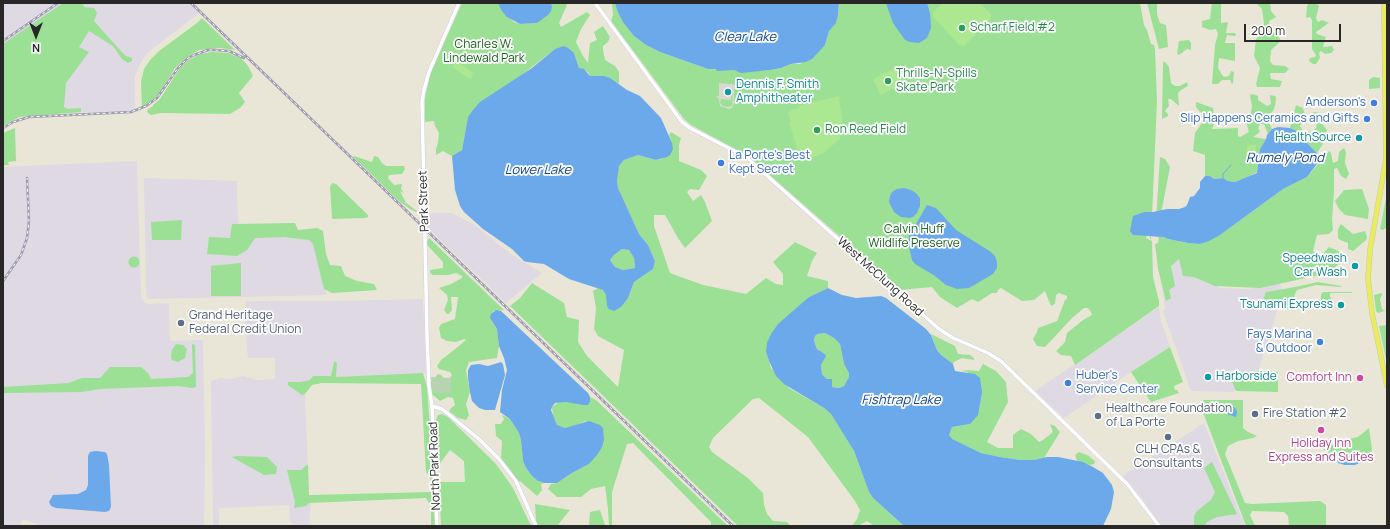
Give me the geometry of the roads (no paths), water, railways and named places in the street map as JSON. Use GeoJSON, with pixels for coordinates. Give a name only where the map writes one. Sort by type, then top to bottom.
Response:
{"type":"FeatureCollection","features":[{"type":"Feature","properties":{"kind":"main road"},"geometry":{"type":"LineString","coordinates":[[1384,3],[1386,159],[1370,250],[1368,279],[1372,314],[1387,386]]}},
{"type":"Feature","properties":{"kind":"street","name":"Park Street"},"geometry":{"type":"LineString","coordinates":[[432,406],[429,386],[427,327],[422,102],[429,72],[459,3]]}},
{"type":"Feature","properties":{"kind":"street","name":"West McClung Road"},"geometry":{"type":"LineString","coordinates":[[595,3],[682,122],[690,128],[746,157],[939,329],[953,338],[988,353],[1002,362],[1125,481],[1159,526]]}},
{"type":"Feature","properties":{"kind":"street","name":"North Park Road"},"geometry":{"type":"LineString","coordinates":[[432,406],[437,526]]}},
{"type":"Feature","properties":{"kind":"street"},"geometry":{"type":"LineString","coordinates":[[432,406],[442,410],[479,439],[499,459],[516,481],[536,526]]}},
{"type":"Feature","properties":{"kind":"water"},"geometry":{"type":"Polygon","coordinates":[[[498,3],[551,3],[552,6],[548,15],[537,23],[520,24],[507,17],[501,10],[498,3]]]}},
{"type":"Feature","properties":{"kind":"water","name":"Clear Lake"},"geometry":{"type":"Polygon","coordinates":[[[615,3],[839,3],[836,23],[829,31],[825,45],[812,59],[806,62],[791,64],[781,68],[741,73],[734,70],[717,71],[716,69],[708,69],[660,52],[646,45],[634,36],[623,22],[615,3]]]}},
{"type":"Feature","properties":{"kind":"water"},"geometry":{"type":"Polygon","coordinates":[[[886,3],[927,3],[930,13],[931,28],[927,38],[919,43],[905,40],[893,23],[886,3]]]}},
{"type":"Feature","properties":{"kind":"water","name":"Lower Lake"},"geometry":{"type":"Polygon","coordinates":[[[564,46],[568,48],[574,53],[579,68],[584,69],[590,76],[604,76],[610,78],[627,90],[640,96],[661,118],[672,143],[673,149],[667,157],[656,160],[638,155],[624,160],[619,166],[617,180],[618,188],[639,234],[648,245],[655,261],[653,269],[634,282],[628,298],[621,307],[614,311],[609,309],[607,306],[606,295],[603,290],[569,279],[544,264],[524,261],[512,249],[483,229],[464,212],[460,206],[455,190],[452,156],[462,150],[468,117],[480,102],[532,68],[555,49],[564,46]],[[622,249],[614,255],[610,260],[615,267],[623,270],[635,268],[634,258],[629,250],[622,249]]]}},
{"type":"Feature","properties":{"kind":"water","name":"Rumely Pond"},"geometry":{"type":"Polygon","coordinates":[[[1278,127],[1290,128],[1301,133],[1304,136],[1305,141],[1317,153],[1320,160],[1307,177],[1283,189],[1220,235],[1200,244],[1188,243],[1164,237],[1133,235],[1130,231],[1133,216],[1144,212],[1179,209],[1185,207],[1190,197],[1194,196],[1200,188],[1200,182],[1205,176],[1210,176],[1214,179],[1223,178],[1228,181],[1235,182],[1257,173],[1260,149],[1267,135],[1272,129],[1278,127]]]}},
{"type":"Feature","properties":{"kind":"water"},"geometry":{"type":"Polygon","coordinates":[[[904,188],[916,193],[920,198],[920,206],[917,213],[913,217],[909,218],[901,217],[894,212],[889,202],[892,192],[897,189],[904,188]]]}},
{"type":"Feature","properties":{"kind":"water"},"geometry":{"type":"Polygon","coordinates":[[[927,205],[936,208],[956,230],[995,256],[997,268],[993,274],[969,288],[957,289],[946,285],[935,276],[915,264],[912,260],[909,247],[909,236],[911,229],[916,224],[927,205]]]}},
{"type":"Feature","properties":{"kind":"water","name":"Fishtrap Lake"},"geometry":{"type":"Polygon","coordinates":[[[828,288],[842,295],[856,298],[881,296],[886,298],[926,329],[931,335],[937,350],[953,364],[955,371],[975,374],[980,378],[982,392],[978,415],[970,424],[952,427],[949,435],[952,439],[981,453],[1000,457],[1020,460],[1034,460],[1047,457],[1058,457],[1083,462],[1093,467],[1103,473],[1112,485],[1114,492],[1111,509],[1103,526],[904,526],[873,498],[869,492],[854,451],[831,414],[824,408],[784,384],[776,376],[769,361],[766,352],[767,343],[771,334],[778,324],[809,297],[828,288]],[[825,333],[818,334],[815,336],[814,341],[817,349],[826,356],[821,365],[822,374],[827,379],[832,379],[832,387],[839,388],[844,386],[849,377],[849,373],[844,364],[840,344],[834,338],[825,333]]]}},
{"type":"Feature","properties":{"kind":"water"},"geometry":{"type":"Polygon","coordinates":[[[496,310],[501,311],[588,393],[590,402],[588,405],[566,402],[555,403],[551,410],[557,425],[565,428],[589,421],[600,425],[603,428],[604,440],[597,455],[589,464],[557,483],[545,483],[538,481],[532,476],[523,461],[519,433],[510,419],[500,412],[502,390],[507,370],[499,346],[497,329],[490,318],[491,314],[496,310]]]}},
{"type":"Feature","properties":{"kind":"water"},"geometry":{"type":"Polygon","coordinates":[[[501,362],[503,364],[505,375],[495,410],[485,410],[479,408],[472,401],[468,370],[471,365],[479,364],[488,366],[501,362]]]}},
{"type":"Feature","properties":{"kind":"water"},"geometry":{"type":"Polygon","coordinates":[[[1226,406],[1234,407],[1237,411],[1236,417],[1227,414],[1224,410],[1226,406]]]}},
{"type":"Feature","properties":{"kind":"water"},"geometry":{"type":"Polygon","coordinates":[[[90,452],[105,452],[107,454],[111,507],[109,511],[105,512],[56,508],[51,506],[49,502],[53,495],[78,494],[86,490],[88,485],[88,456],[90,452]]]}},
{"type":"Feature","properties":{"kind":"water"},"geometry":{"type":"Polygon","coordinates":[[[1340,454],[1361,455],[1365,457],[1364,461],[1355,465],[1345,465],[1338,463],[1337,460],[1340,454]]]}},
{"type":"Feature","properties":{"kind":"waterway"},"geometry":{"type":"LineString","coordinates":[[1223,178],[1223,174],[1231,165]]}},
{"type":"Feature","properties":{"kind":"railway"},"geometry":{"type":"LineString","coordinates":[[3,41],[58,3]]}},
{"type":"Feature","properties":{"kind":"railway"},"geometry":{"type":"LineString","coordinates":[[191,3],[733,526]]}},
{"type":"Feature","properties":{"kind":"railway"},"geometry":{"type":"LineString","coordinates":[[3,128],[13,122],[29,117],[131,112],[146,106],[157,98],[178,68],[188,58],[194,55],[208,50],[215,50],[229,51],[244,58]]}},
{"type":"Feature","properties":{"kind":"railway"},"geometry":{"type":"LineString","coordinates":[[3,281],[21,255],[27,238],[29,221],[27,178]]}},
{"type":"Feature","properties":{"kind":"place","name":"Scharf Field #2"},"geometry":{"type":"Point","coordinates":[962,28]}},
{"type":"Feature","properties":{"kind":"place","name":"Thrills-N-Spills Skate Park"},"geometry":{"type":"Point","coordinates":[888,81]}},
{"type":"Feature","properties":{"kind":"place","name":"Dennis F. Smith Amphitheater"},"geometry":{"type":"Point","coordinates":[728,92]}},
{"type":"Feature","properties":{"kind":"place","name":"Anderson's"},"geometry":{"type":"Point","coordinates":[1374,103]}},
{"type":"Feature","properties":{"kind":"place","name":"Slip Happens Ceramics and Gifts"},"geometry":{"type":"Point","coordinates":[1367,119]}},
{"type":"Feature","properties":{"kind":"place","name":"Ron Reed Field"},"geometry":{"type":"Point","coordinates":[817,130]}},
{"type":"Feature","properties":{"kind":"place","name":"HealthSource"},"geometry":{"type":"Point","coordinates":[1359,138]}},
{"type":"Feature","properties":{"kind":"place","name":"La Porte's Best Kept Secret"},"geometry":{"type":"Point","coordinates":[721,163]}},
{"type":"Feature","properties":{"kind":"place","name":"Speedwash Car Wash"},"geometry":{"type":"Point","coordinates":[1355,266]}},
{"type":"Feature","properties":{"kind":"place","name":"Tsunami Express"},"geometry":{"type":"Point","coordinates":[1341,305]}},
{"type":"Feature","properties":{"kind":"place","name":"Grand Heritage Federal Credit Union"},"geometry":{"type":"Point","coordinates":[181,323]}},
{"type":"Feature","properties":{"kind":"place","name":"Fays Marina & Outdoor"},"geometry":{"type":"Point","coordinates":[1320,342]}},
{"type":"Feature","properties":{"kind":"place","name":"Harborside"},"geometry":{"type":"Point","coordinates":[1208,377]}},
{"type":"Feature","properties":{"kind":"place","name":"Comfort Inn"},"geometry":{"type":"Point","coordinates":[1360,378]}},
{"type":"Feature","properties":{"kind":"place","name":"Huber's Service Center"},"geometry":{"type":"Point","coordinates":[1068,383]}},
{"type":"Feature","properties":{"kind":"place","name":"Fire Station #2"},"geometry":{"type":"Point","coordinates":[1255,414]}},
{"type":"Feature","properties":{"kind":"place","name":"Healthcare Foundation of La Porte"},"geometry":{"type":"Point","coordinates":[1098,416]}},
{"type":"Feature","properties":{"kind":"place","name":"Holiday Inn Express and Suites"},"geometry":{"type":"Point","coordinates":[1321,430]}},
{"type":"Feature","properties":{"kind":"place","name":"CLH CPAs & Consultants"},"geometry":{"type":"Point","coordinates":[1168,437]}},
{"type":"Feature","properties":{"kind":"park label","name":"Charles W. Lindewald Park"},"geometry":{"type":"Point","coordinates":[484,52]}},
{"type":"Feature","properties":{"kind":"park label","name":"Calvin Huff Wildlife Preserve"},"geometry":{"type":"Point","coordinates":[914,237]}}]}
